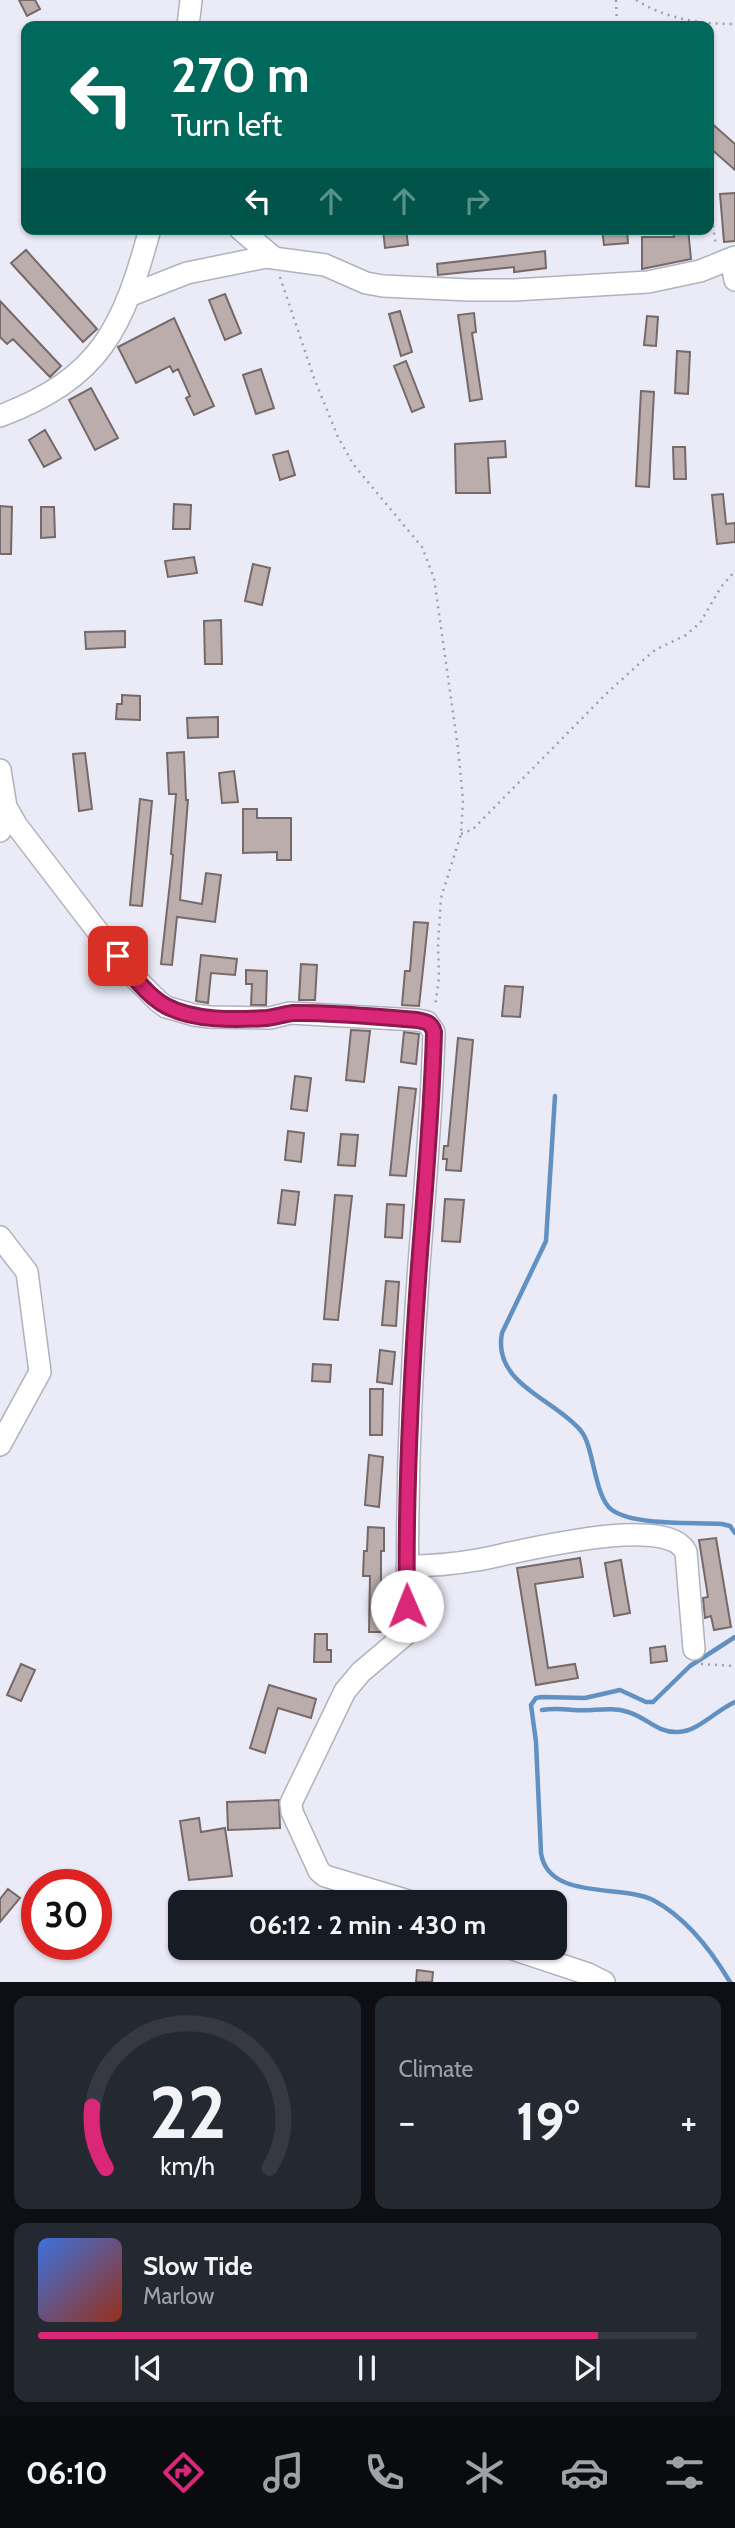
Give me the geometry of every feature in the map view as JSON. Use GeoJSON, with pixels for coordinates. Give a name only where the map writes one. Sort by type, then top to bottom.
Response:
{"type":"FeatureCollection","features":[{"type":"Feature","properties":{"kind":"street"},"geometry":{"type":"LineString","coordinates":[[189,21],[191,0]]}},
{"type":"Feature","properties":{"kind":"street"},"geometry":{"type":"LineString","coordinates":[[0,416],[44,397],[75,375],[105,346],[131,295],[148,235]]}},
{"type":"Feature","properties":{"kind":"street"},"geometry":{"type":"LineString","coordinates":[[247,235],[273,257]]}},
{"type":"Feature","properties":{"kind":"street"},"geometry":{"type":"LineString","coordinates":[[131,295],[187,273],[249,259],[273,257],[325,265],[366,283],[383,286],[469,290],[648,282],[676,278],[728,260],[735,280]]}},
{"type":"Feature","properties":{"kind":"street"},"geometry":{"type":"LineString","coordinates":[[0,770],[6,807],[17,826],[128,971],[166,1007],[194,1016],[210,1017],[270,1018],[290,1013],[352,1015],[427,1022],[434,1032],[431,1121],[419,1267],[409,1451],[408,1627],[405,1634],[361,1672],[345,1691],[291,1802],[292,1812],[319,1871],[326,1876],[372,1890]]}},
{"type":"Feature","properties":{"kind":"street"},"geometry":{"type":"LineString","coordinates":[[0,831],[6,807]]}},
{"type":"Feature","properties":{"kind":"street"},"geometry":{"type":"LineString","coordinates":[[0,1237],[27,1272],[40,1372],[0,1445]]}},
{"type":"Feature","properties":{"kind":"street"},"geometry":{"type":"LineString","coordinates":[[407,1566],[474,1560],[599,1537],[648,1534],[665,1536],[683,1546],[686,1552],[697,1656]]}},
{"type":"Feature","properties":{"kind":"street"},"geometry":{"type":"LineString","coordinates":[[548,1960],[604,1982]]}},
{"type":"Feature","properties":{"kind":"path"},"geometry":{"type":"LineString","coordinates":[[616,0],[617,21]]}},
{"type":"Feature","properties":{"kind":"path"},"geometry":{"type":"LineString","coordinates":[[636,0],[685,21]]}},
{"type":"Feature","properties":{"kind":"path"},"geometry":{"type":"LineString","coordinates":[[714,23],[735,24]]}},
{"type":"Feature","properties":{"kind":"path"},"geometry":{"type":"LineString","coordinates":[[714,214],[728,260]]}},
{"type":"Feature","properties":{"kind":"path"},"geometry":{"type":"LineString","coordinates":[[273,257],[314,378],[338,437],[353,464],[412,533],[429,560],[437,599],[463,800],[461,834],[441,898],[439,978],[434,1010],[427,1022]]}},
{"type":"Feature","properties":{"kind":"path"},"geometry":{"type":"LineString","coordinates":[[461,834],[473,829],[641,662],[700,623],[721,587],[735,570]]}},
{"type":"Feature","properties":{"kind":"path"},"geometry":{"type":"LineString","coordinates":[[697,1656],[704,1666],[735,1666]]}},
{"type":"Feature","properties":{"kind":"building"},"geometry":{"type":"Polygon","coordinates":[[[19,0],[35,0],[40,9],[27,16],[19,0]]]}},
{"type":"Feature","properties":{"kind":"building"},"geometry":{"type":"Polygon","coordinates":[[[714,125],[735,144],[735,170],[714,151],[714,125]]]}},
{"type":"Feature","properties":{"kind":"building"},"geometry":{"type":"Polygon","coordinates":[[[735,193],[735,241],[724,242],[720,194],[735,193]]]}},
{"type":"Feature","properties":{"kind":"building"},"geometry":{"type":"Polygon","coordinates":[[[384,235],[407,235],[408,245],[385,248],[384,235]]]}},
{"type":"Feature","properties":{"kind":"building"},"geometry":{"type":"Polygon","coordinates":[[[603,235],[627,235],[628,243],[604,245],[603,235]]]}},
{"type":"Feature","properties":{"kind":"building"},"geometry":{"type":"Polygon","coordinates":[[[689,235],[691,259],[642,269],[642,237],[689,235]]]}},
{"type":"Feature","properties":{"kind":"building"},"geometry":{"type":"Polygon","coordinates":[[[26,250],[97,329],[83,342],[11,263],[26,250]]]}},
{"type":"Feature","properties":{"kind":"building"},"geometry":{"type":"Polygon","coordinates":[[[545,251],[546,268],[514,272],[514,267],[438,275],[437,264],[545,251]]]}},
{"type":"Feature","properties":{"kind":"building"},"geometry":{"type":"Polygon","coordinates":[[[225,294],[241,333],[225,340],[209,300],[225,294]]]}},
{"type":"Feature","properties":{"kind":"building"},"geometry":{"type":"Polygon","coordinates":[[[0,301],[61,366],[50,377],[13,339],[7,344],[0,337],[0,301]]]}},
{"type":"Feature","properties":{"kind":"building"},"geometry":{"type":"Polygon","coordinates":[[[400,311],[412,352],[401,356],[389,314],[400,311]]]}},
{"type":"Feature","properties":{"kind":"building"},"geometry":{"type":"Polygon","coordinates":[[[474,313],[476,332],[472,333],[482,399],[470,401],[458,315],[474,313]]]}},
{"type":"Feature","properties":{"kind":"building"},"geometry":{"type":"Polygon","coordinates":[[[647,316],[658,317],[656,346],[644,345],[647,316]]]}},
{"type":"Feature","properties":{"kind":"building"},"geometry":{"type":"Polygon","coordinates":[[[174,318],[214,406],[194,415],[186,398],[190,396],[178,369],[173,372],[170,366],[136,383],[118,347],[174,318]]]}},
{"type":"Feature","properties":{"kind":"building"},"geometry":{"type":"Polygon","coordinates":[[[677,351],[690,352],[688,394],[675,393],[677,351]]]}},
{"type":"Feature","properties":{"kind":"building"},"geometry":{"type":"Polygon","coordinates":[[[406,361],[424,407],[412,412],[394,366],[406,361]]]}},
{"type":"Feature","properties":{"kind":"building"},"geometry":{"type":"Polygon","coordinates":[[[261,369],[274,408],[256,414],[243,375],[261,369]]]}},
{"type":"Feature","properties":{"kind":"building"},"geometry":{"type":"Polygon","coordinates":[[[91,388],[118,438],[95,450],[69,400],[91,388]]]}},
{"type":"Feature","properties":{"kind":"building"},"geometry":{"type":"Polygon","coordinates":[[[641,391],[654,392],[649,487],[636,486],[641,391]]]}},
{"type":"Feature","properties":{"kind":"building"},"geometry":{"type":"Polygon","coordinates":[[[45,430],[61,458],[44,467],[29,440],[45,430]]]}},
{"type":"Feature","properties":{"kind":"building"},"geometry":{"type":"Polygon","coordinates":[[[505,441],[506,457],[488,458],[490,493],[456,493],[455,444],[505,441]]]}},
{"type":"Feature","properties":{"kind":"building"},"geometry":{"type":"Polygon","coordinates":[[[673,447],[685,447],[686,479],[674,479],[673,447]]]}},
{"type":"Feature","properties":{"kind":"building"},"geometry":{"type":"Polygon","coordinates":[[[288,451],[295,475],[280,480],[273,455],[288,451]]]}},
{"type":"Feature","properties":{"kind":"building"},"geometry":{"type":"Polygon","coordinates":[[[723,494],[726,524],[735,523],[735,542],[717,544],[712,495],[723,494]]]}},
{"type":"Feature","properties":{"kind":"building"},"geometry":{"type":"Polygon","coordinates":[[[174,504],[191,505],[190,529],[173,529],[174,504]]]}},
{"type":"Feature","properties":{"kind":"building"},"geometry":{"type":"Polygon","coordinates":[[[0,506],[12,507],[11,554],[0,554],[0,506]]]}},
{"type":"Feature","properties":{"kind":"building"},"geometry":{"type":"Polygon","coordinates":[[[41,507],[54,507],[55,537],[41,538],[41,507]]]}},
{"type":"Feature","properties":{"kind":"building"},"geometry":{"type":"Polygon","coordinates":[[[194,557],[197,573],[168,577],[165,561],[194,557]]]}},
{"type":"Feature","properties":{"kind":"building"},"geometry":{"type":"Polygon","coordinates":[[[253,564],[270,568],[262,605],[245,601],[253,564]]]}},
{"type":"Feature","properties":{"kind":"building"},"geometry":{"type":"Polygon","coordinates":[[[221,620],[222,664],[205,664],[204,621],[221,620]]]}},
{"type":"Feature","properties":{"kind":"building"},"geometry":{"type":"Polygon","coordinates":[[[125,631],[125,647],[86,649],[85,632],[125,631]]]}},
{"type":"Feature","properties":{"kind":"building"},"geometry":{"type":"Polygon","coordinates":[[[122,695],[140,696],[140,720],[116,719],[117,704],[122,704],[122,695]]]}},
{"type":"Feature","properties":{"kind":"building"},"geometry":{"type":"Polygon","coordinates":[[[218,717],[218,737],[188,738],[187,718],[218,717]]]}},
{"type":"Feature","properties":{"kind":"building"},"geometry":{"type":"Polygon","coordinates":[[[184,752],[188,800],[180,900],[202,904],[206,873],[221,875],[215,922],[177,917],[172,965],[161,964],[173,855],[176,794],[169,794],[167,753],[184,752]]]}},
{"type":"Feature","properties":{"kind":"building"},"geometry":{"type":"Polygon","coordinates":[[[85,753],[92,809],[79,811],[73,754],[85,753]]]}},
{"type":"Feature","properties":{"kind":"building"},"geometry":{"type":"Polygon","coordinates":[[[234,771],[238,802],[222,803],[219,773],[234,771]]]}},
{"type":"Feature","properties":{"kind":"building"},"geometry":{"type":"Polygon","coordinates":[[[140,799],[152,801],[142,906],[130,905],[140,799]]]}},
{"type":"Feature","properties":{"kind":"building"},"geometry":{"type":"Polygon","coordinates":[[[243,809],[257,809],[257,818],[291,818],[291,860],[277,860],[277,852],[243,853],[243,809]]]}},
{"type":"Feature","properties":{"kind":"building"},"geometry":{"type":"Polygon","coordinates":[[[414,922],[428,923],[419,1006],[402,1005],[405,971],[410,971],[414,922]]]}},
{"type":"Feature","properties":{"kind":"building"},"geometry":{"type":"Polygon","coordinates":[[[201,955],[237,959],[235,975],[211,973],[208,1003],[196,1001],[201,955]]]}},
{"type":"Feature","properties":{"kind":"building"},"geometry":{"type":"Polygon","coordinates":[[[301,964],[317,965],[315,1000],[299,1000],[301,964]]]}},
{"type":"Feature","properties":{"kind":"building"},"geometry":{"type":"Polygon","coordinates":[[[246,970],[267,971],[266,1005],[251,1005],[252,984],[246,984],[246,970]]]}},
{"type":"Feature","properties":{"kind":"building"},"geometry":{"type":"Polygon","coordinates":[[[505,986],[523,987],[520,1017],[502,1016],[505,986]]]}},
{"type":"Feature","properties":{"kind":"building"},"geometry":{"type":"Polygon","coordinates":[[[351,1030],[370,1031],[364,1082],[346,1080],[351,1030]]]}},
{"type":"Feature","properties":{"kind":"building"},"geometry":{"type":"Polygon","coordinates":[[[404,1032],[419,1034],[416,1064],[401,1062],[404,1032]]]}},
{"type":"Feature","properties":{"kind":"building"},"geometry":{"type":"Polygon","coordinates":[[[458,1038],[473,1040],[461,1171],[446,1170],[447,1159],[443,1159],[444,1146],[448,1146],[458,1038]]]}},
{"type":"Feature","properties":{"kind":"building"},"geometry":{"type":"Polygon","coordinates":[[[295,1076],[311,1078],[307,1111],[291,1109],[295,1076]]]}},
{"type":"Feature","properties":{"kind":"building"},"geometry":{"type":"Polygon","coordinates":[[[399,1087],[416,1089],[406,1176],[390,1175],[399,1087]]]}},
{"type":"Feature","properties":{"kind":"building"},"geometry":{"type":"Polygon","coordinates":[[[288,1131],[304,1133],[301,1162],[285,1160],[288,1131]]]}},
{"type":"Feature","properties":{"kind":"building"},"geometry":{"type":"Polygon","coordinates":[[[341,1134],[358,1135],[355,1166],[338,1165],[341,1134]]]}},
{"type":"Feature","properties":{"kind":"building"},"geometry":{"type":"Polygon","coordinates":[[[282,1190],[299,1192],[295,1225],[278,1223],[282,1190]]]}},
{"type":"Feature","properties":{"kind":"building"},"geometry":{"type":"Polygon","coordinates":[[[335,1195],[352,1196],[338,1320],[324,1319],[335,1195]]]}},
{"type":"Feature","properties":{"kind":"building"},"geometry":{"type":"Polygon","coordinates":[[[445,1199],[464,1200],[460,1242],[442,1241],[445,1199]]]}},
{"type":"Feature","properties":{"kind":"building"},"geometry":{"type":"Polygon","coordinates":[[[387,1204],[404,1205],[402,1238],[385,1237],[387,1204]]]}},
{"type":"Feature","properties":{"kind":"building"},"geometry":{"type":"Polygon","coordinates":[[[386,1281],[399,1282],[396,1326],[382,1325],[386,1281]]]}},
{"type":"Feature","properties":{"kind":"building"},"geometry":{"type":"Polygon","coordinates":[[[380,1350],[395,1352],[392,1384],[377,1382],[380,1350]]]}},
{"type":"Feature","properties":{"kind":"building"},"geometry":{"type":"Polygon","coordinates":[[[313,1364],[331,1365],[330,1382],[312,1381],[313,1364]]]}},
{"type":"Feature","properties":{"kind":"building"},"geometry":{"type":"Polygon","coordinates":[[[370,1389],[383,1389],[382,1435],[370,1435],[370,1389]]]}},
{"type":"Feature","properties":{"kind":"building"},"geometry":{"type":"Polygon","coordinates":[[[369,1455],[383,1457],[379,1507],[365,1505],[369,1455]]]}},
{"type":"Feature","properties":{"kind":"building"},"geometry":{"type":"Polygon","coordinates":[[[368,1527],[384,1528],[384,1551],[381,1551],[381,1632],[369,1632],[370,1576],[363,1576],[368,1527]]]}},
{"type":"Feature","properties":{"kind":"building"},"geometry":{"type":"Polygon","coordinates":[[[716,1538],[731,1627],[714,1630],[711,1616],[705,1618],[703,1598],[708,1597],[699,1540],[716,1538]]]}},
{"type":"Feature","properties":{"kind":"building"},"geometry":{"type":"Polygon","coordinates":[[[580,1558],[583,1577],[535,1584],[548,1668],[575,1664],[578,1678],[536,1685],[517,1568],[580,1558]]]}},
{"type":"Feature","properties":{"kind":"building"},"geometry":{"type":"Polygon","coordinates":[[[621,1560],[630,1613],[614,1616],[605,1563],[621,1560]]]}},
{"type":"Feature","properties":{"kind":"building"},"geometry":{"type":"Polygon","coordinates":[[[315,1634],[327,1634],[327,1650],[331,1650],[331,1662],[314,1662],[315,1634]]]}},
{"type":"Feature","properties":{"kind":"building"},"geometry":{"type":"Polygon","coordinates":[[[665,1646],[667,1661],[651,1663],[650,1648],[665,1646]]]}},
{"type":"Feature","properties":{"kind":"building"},"geometry":{"type":"Polygon","coordinates":[[[21,1664],[35,1670],[21,1701],[7,1695],[21,1664]]]}},
{"type":"Feature","properties":{"kind":"building"},"geometry":{"type":"Polygon","coordinates":[[[269,1685],[316,1699],[311,1718],[278,1708],[265,1753],[250,1748],[269,1685]]]}},
{"type":"Feature","properties":{"kind":"building"},"geometry":{"type":"Polygon","coordinates":[[[279,1800],[280,1828],[228,1830],[227,1802],[279,1800]]]}},
{"type":"Feature","properties":{"kind":"building"},"geometry":{"type":"Polygon","coordinates":[[[199,1818],[201,1832],[225,1828],[232,1876],[189,1880],[180,1821],[199,1818]]]}},
{"type":"Feature","properties":{"kind":"building"},"geometry":{"type":"Polygon","coordinates":[[[8,1889],[20,1898],[0,1922],[0,1899],[8,1889]]]}},
{"type":"Feature","properties":{"kind":"building"},"geometry":{"type":"Polygon","coordinates":[[[417,1970],[433,1972],[432,1982],[416,1982],[417,1970]]]}},
{"type":"Feature","properties":{"kind":"waterway"},"geometry":{"type":"LineString","coordinates":[[555,1096],[546,1241],[502,1333],[501,1351],[506,1365],[528,1389],[581,1431],[589,1448],[601,1494],[612,1510],[634,1519],[649,1521],[722,1524],[730,1526],[735,1533]]}},
{"type":"Feature","properties":{"kind":"waterway"},"geometry":{"type":"LineString","coordinates":[[730,1982],[697,1936],[665,1907],[640,1895],[571,1885],[557,1878],[547,1868],[541,1853],[536,1742],[531,1705],[536,1698],[585,1698],[620,1690],[646,1702],[653,1702],[690,1666],[735,1637]]}},
{"type":"Feature","properties":{"kind":"waterway"},"geometry":{"type":"LineString","coordinates":[[542,1710],[621,1710],[664,1730],[678,1732],[693,1728],[735,1702]]}},
{"type":"Feature","properties":{"kind":"route"},"geometry":{"type":"LineString","coordinates":[[118,956],[128,971],[158,1001],[166,1007],[194,1016],[270,1018],[290,1013],[352,1015],[417,1020],[432,1026],[431,1121],[419,1267],[409,1451],[407,1606]]}}]}
